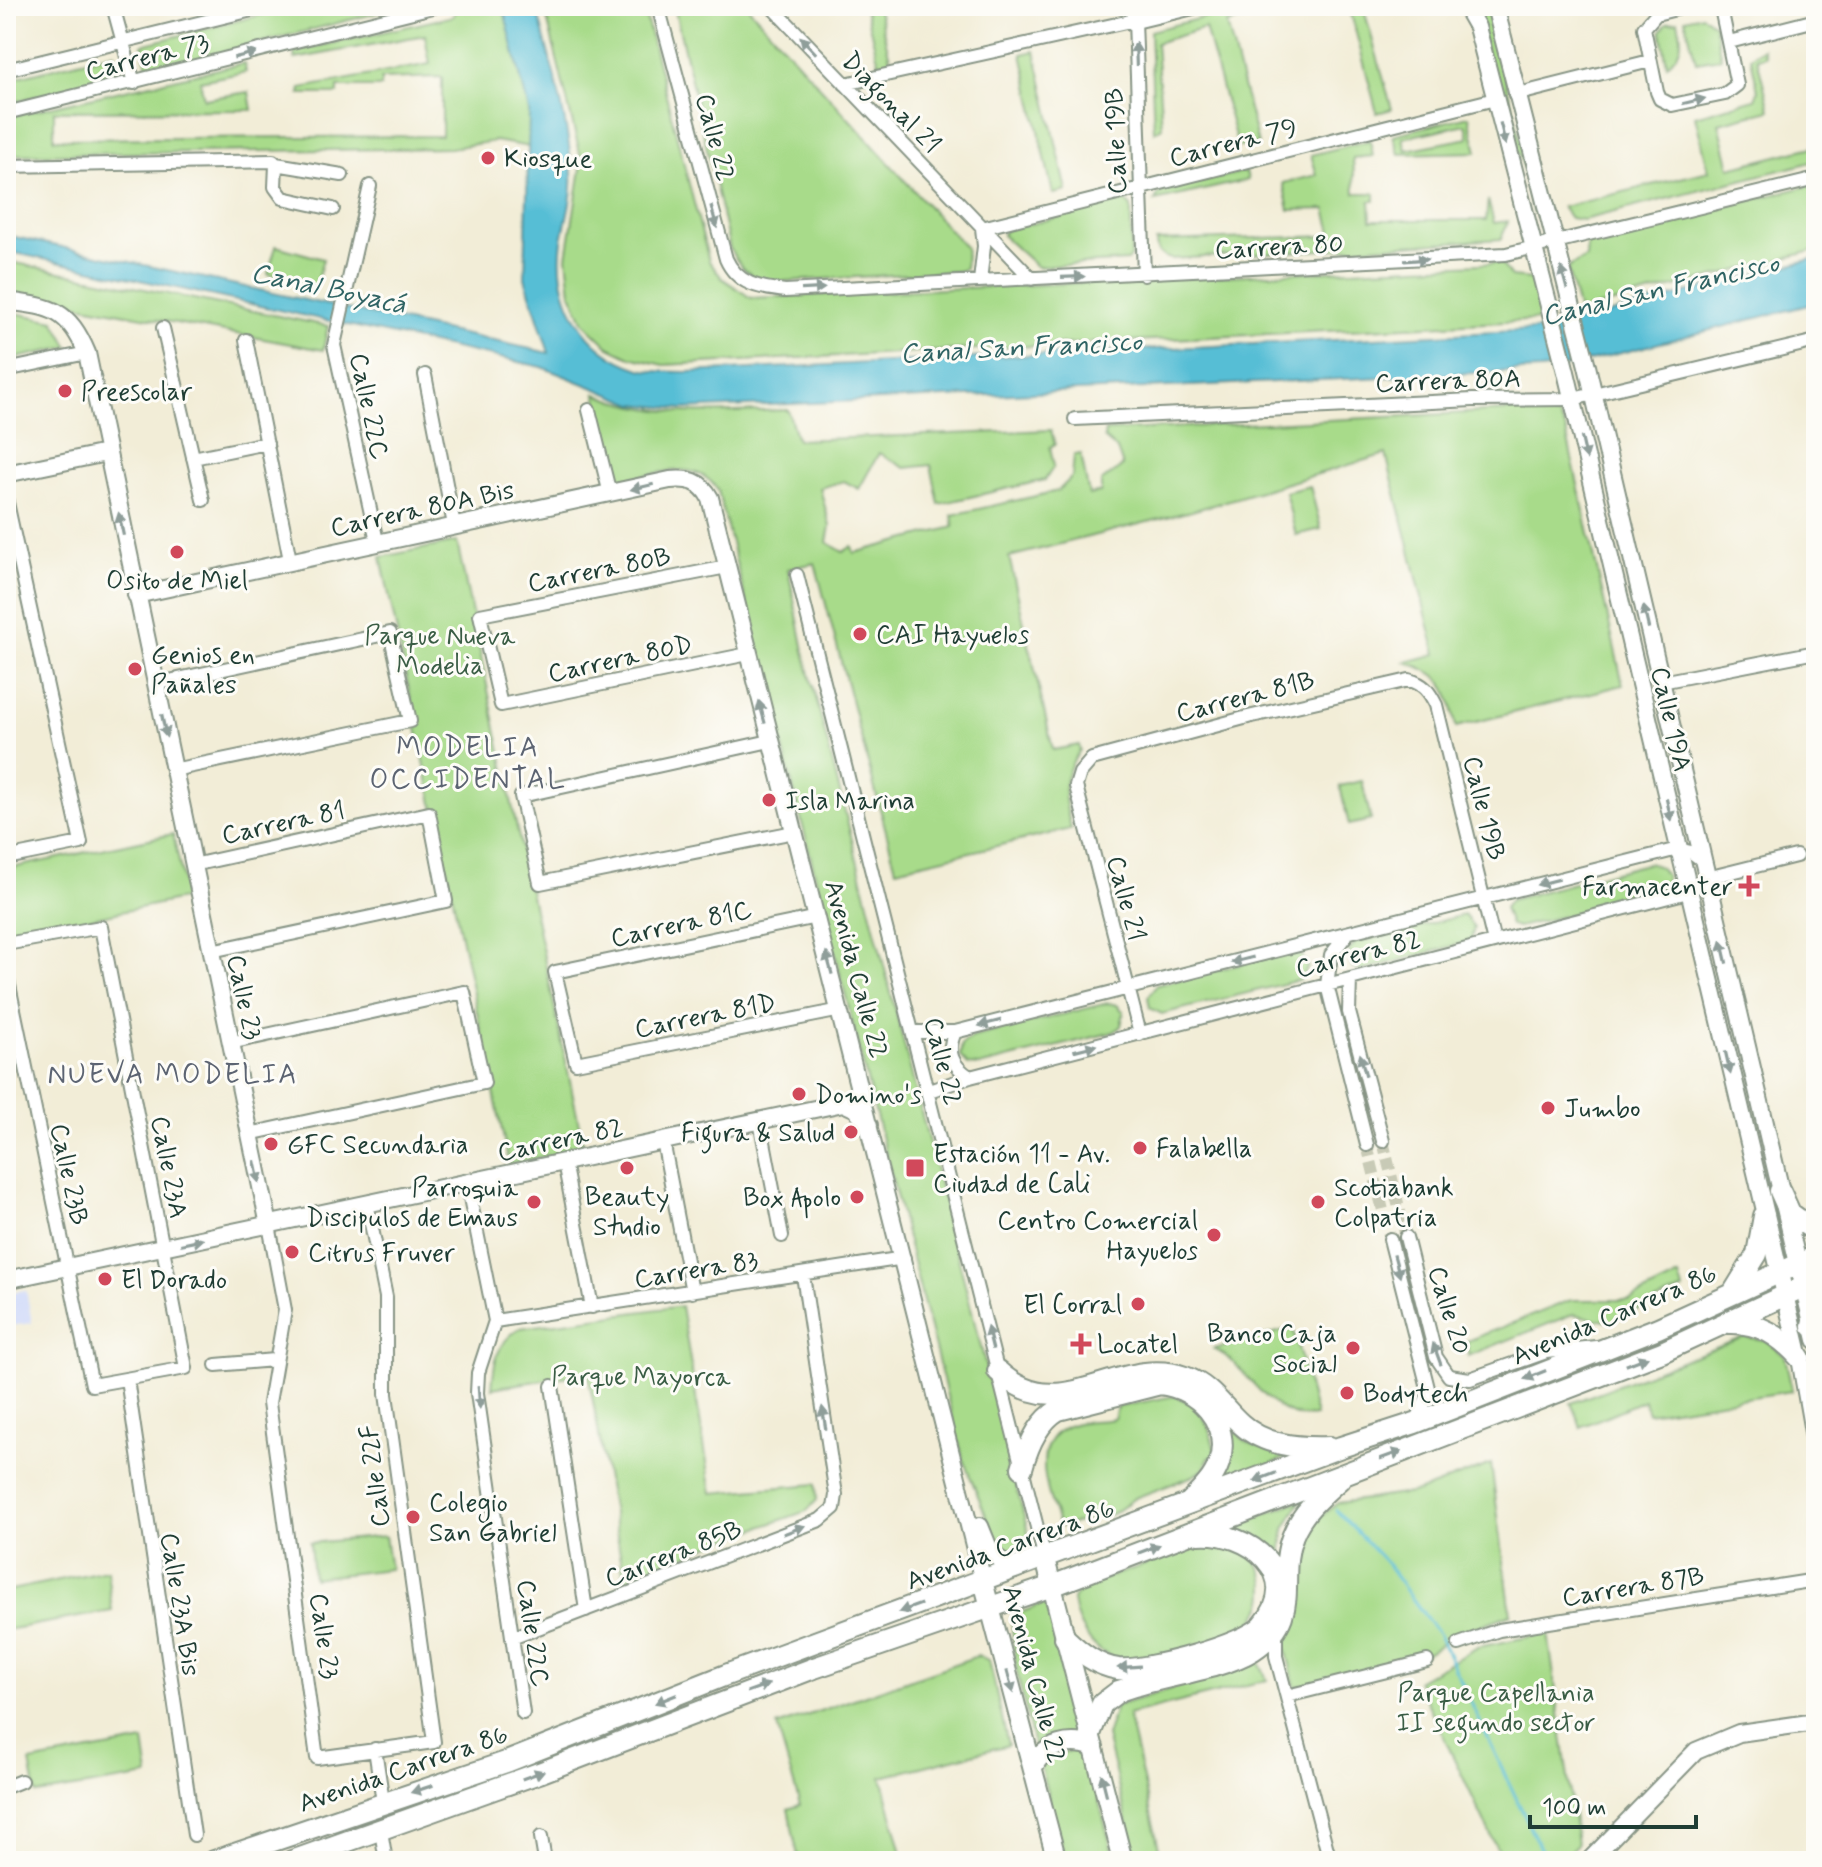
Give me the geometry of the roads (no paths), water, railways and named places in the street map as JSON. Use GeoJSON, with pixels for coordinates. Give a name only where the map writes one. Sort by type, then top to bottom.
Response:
{"type":"FeatureCollection","features":[{"type":"Feature","properties":{"kind":"main road"},"geometry":{"type":"LineString","coordinates":[[1780,1191],[1790,1213],[1816,1232]]}},
{"type":"Feature","properties":{"kind":"main road"},"geometry":{"type":"LineString","coordinates":[[1733,1293],[1757,1254],[1764,1216]]}},
{"type":"Feature","properties":{"kind":"main road","name":"Avenida Carrera 86"},"geometry":{"type":"LineString","coordinates":[[214,1861],[509,1761],[726,1675],[1184,1508],[1341,1447],[1415,1423],[1608,1347],[1797,1264]]}},
{"type":"Feature","properties":{"kind":"main road","name":"Avenida Carrera 86"},"geometry":{"type":"LineString","coordinates":[[292,1861],[381,1831],[740,1695],[1052,1586],[1629,1365],[1801,1288]]}},
{"type":"Feature","properties":{"kind":"main road"},"geometry":{"type":"LineString","coordinates":[[1725,1323],[1753,1325],[1775,1333],[1800,1358]]}},
{"type":"Feature","properties":{"kind":"main road"},"geometry":{"type":"LineString","coordinates":[[998,1371],[1021,1389],[1040,1396],[1130,1377],[1171,1373],[1205,1387],[1256,1434],[1286,1446],[1341,1447]]}},
{"type":"Feature","properties":{"kind":"main road"},"geometry":{"type":"LineString","coordinates":[[1022,1468],[1030,1443],[1046,1418],[1058,1410],[1160,1384],[1171,1385],[1198,1397],[1211,1412],[1221,1439],[1217,1468],[1184,1508]]}},
{"type":"Feature","properties":{"kind":"main road"},"geometry":{"type":"LineString","coordinates":[[1033,1767],[1042,1754],[1058,1744],[1092,1740],[1102,1704],[1119,1691],[1250,1652],[1277,1626],[1288,1598],[1289,1550],[1293,1534],[1314,1504],[1351,1470]]}},
{"type":"Feature","properties":{"kind":"main road"},"geometry":{"type":"LineString","coordinates":[[1065,1638],[1089,1657],[1122,1669],[1212,1649],[1247,1637],[1262,1627],[1277,1593],[1274,1573],[1267,1559],[1248,1542],[1235,1536],[1186,1535]]}},
{"type":"Feature","properties":{"kind":"main road","name":"Avenida Calle 22"},"geometry":{"type":"LineString","coordinates":[[1045,1559],[1123,1861]]}},
{"type":"Feature","properties":{"kind":"main road","name":"Avenida Calle 22"},"geometry":{"type":"LineString","coordinates":[[983,1581],[1057,1861]]}},
{"type":"Feature","properties":{"kind":"street"},"geometry":{"type":"LineString","coordinates":[[113,6],[134,83]]}},
{"type":"Feature","properties":{"kind":"street","name":"Carrera 73"},"geometry":{"type":"LineString","coordinates":[[6,70],[268,6]]}},
{"type":"Feature","properties":{"kind":"street","name":"Carrera 73"},"geometry":{"type":"LineString","coordinates":[[6,113],[437,6]]}},
{"type":"Feature","properties":{"kind":"street","name":"Calle 22"},"geometry":{"type":"LineString","coordinates":[[658,6],[726,259],[738,277]]}},
{"type":"Feature","properties":{"kind":"street","name":"Diagonal 21"},"geometry":{"type":"LineString","coordinates":[[771,6],[982,228]]}},
{"type":"Feature","properties":{"kind":"street"},"geometry":{"type":"LineString","coordinates":[[845,84],[1135,13],[1193,6]]}},
{"type":"Feature","properties":{"kind":"street","name":"Calle 19A"},"geometry":{"type":"LineString","coordinates":[[1465,6],[1477,27],[1573,399],[1764,1216],[1797,1264]]}},
{"type":"Feature","properties":{"kind":"street","name":"Calle 19A"},"geometry":{"type":"LineString","coordinates":[[1495,6],[1515,95],[1587,366],[1797,1264],[1801,1288],[1800,1358],[1816,1449]]}},
{"type":"Feature","properties":{"kind":"street"},"geometry":{"type":"LineString","coordinates":[[1688,6],[1656,14],[1646,22],[1643,34],[1657,92],[1665,103],[1680,105],[1735,89],[1738,79],[1722,13],[1717,6]]}},
{"type":"Feature","properties":{"kind":"street","name":"Calle 19B"},"geometry":{"type":"LineString","coordinates":[[1135,13],[1144,275]]}},
{"type":"Feature","properties":{"kind":"street"},"geometry":{"type":"LineString","coordinates":[[1729,42],[1816,20]]}},
{"type":"Feature","properties":{"kind":"street"},"geometry":{"type":"LineString","coordinates":[[1515,95],[1650,61]]}},
{"type":"Feature","properties":{"kind":"street","name":"Carrera 79"},"geometry":{"type":"LineString","coordinates":[[982,228],[1495,99]]}},
{"type":"Feature","properties":{"kind":"street"},"geometry":{"type":"LineString","coordinates":[[6,166],[121,166],[264,160],[342,175]]}},
{"type":"Feature","properties":{"kind":"street"},"geometry":{"type":"LineString","coordinates":[[276,164],[275,187],[283,198],[333,209]]}},
{"type":"Feature","properties":{"kind":"street","name":"Carrera 80"},"geometry":{"type":"LineString","coordinates":[[738,277],[757,288],[785,291],[1460,257],[1533,248],[1816,179]]}},
{"type":"Feature","properties":{"kind":"street","name":"Calle 22C"},"geometry":{"type":"LineString","coordinates":[[370,186],[334,345],[377,541]]}},
{"type":"Feature","properties":{"kind":"street"},"geometry":{"type":"LineString","coordinates":[[982,228],[1032,279]]}},
{"type":"Feature","properties":{"kind":"street"},"geometry":{"type":"LineString","coordinates":[[980,281],[984,246],[982,228]]}},
{"type":"Feature","properties":{"kind":"street","name":"Calle 23"},"geometry":{"type":"LineString","coordinates":[[6,301],[39,305],[61,314],[77,330],[87,353],[285,1310],[269,1403],[317,1758],[375,1749]]}},
{"type":"Feature","properties":{"kind":"street"},"geometry":{"type":"LineString","coordinates":[[163,328],[203,500]]}},
{"type":"Feature","properties":{"kind":"street"},"geometry":{"type":"LineString","coordinates":[[246,340],[290,560]]}},
{"type":"Feature","properties":{"kind":"street","name":"Carrera 80A"},"geometry":{"type":"LineString","coordinates":[[1075,419],[1473,400],[1573,399],[1816,341]]}},
{"type":"Feature","properties":{"kind":"street"},"geometry":{"type":"LineString","coordinates":[[6,370],[87,353]]}},
{"type":"Feature","properties":{"kind":"street"},"geometry":{"type":"LineString","coordinates":[[425,375],[454,525]]}},
{"type":"Feature","properties":{"kind":"street"},"geometry":{"type":"LineString","coordinates":[[589,410],[610,494]]}},
{"type":"Feature","properties":{"kind":"street"},"geometry":{"type":"LineString","coordinates":[[193,458],[267,443]]}},
{"type":"Feature","properties":{"kind":"street"},"geometry":{"type":"LineString","coordinates":[[6,474],[106,453]]}},
{"type":"Feature","properties":{"kind":"street","name":"Carrera 80A Bis"},"geometry":{"type":"LineString","coordinates":[[136,595],[377,541],[682,479],[697,482],[710,498]]}},
{"type":"Feature","properties":{"kind":"street"},"geometry":{"type":"LineString","coordinates":[[6,498],[81,843],[6,858]]}},
{"type":"Feature","properties":{"kind":"street","name":"Avenida Calle 22"},"geometry":{"type":"LineString","coordinates":[[710,498],[856,1066],[983,1581]]}},
{"type":"Feature","properties":{"kind":"street","name":"Carrera 80B"},"geometry":{"type":"LineString","coordinates":[[501,705],[480,615],[727,567]]}},
{"type":"Feature","properties":{"kind":"street","name":"Calle 22"},"geometry":{"type":"LineString","coordinates":[[797,575],[1045,1559]]}},
{"type":"Feature","properties":{"kind":"street"},"geometry":{"type":"LineString","coordinates":[[155,684],[390,633],[410,721],[173,770]]}},
{"type":"Feature","properties":{"kind":"street"},"geometry":{"type":"LineString","coordinates":[[1661,682],[1816,652]]}},
{"type":"Feature","properties":{"kind":"street","name":"Carrera 80D"},"geometry":{"type":"LineString","coordinates":[[501,705],[748,654]]}},
{"type":"Feature","properties":{"kind":"street","name":"Carrera 81B"},"geometry":{"type":"LineString","coordinates":[[1080,773],[1092,759],[1248,717],[1409,680],[1426,687]]}},
{"type":"Feature","properties":{"kind":"street","name":"Calle 19B"},"geometry":{"type":"LineString","coordinates":[[1426,687],[1436,705],[1494,942]]}},
{"type":"Feature","properties":{"kind":"street"},"geometry":{"type":"LineString","coordinates":[[770,741],[521,796],[540,883],[794,832]]}},
{"type":"Feature","properties":{"kind":"street","name":"Calle 21"},"geometry":{"type":"LineString","coordinates":[[1080,773],[1076,786],[1140,1034]]}},
{"type":"Feature","properties":{"kind":"street","name":"Carrera 81"},"geometry":{"type":"LineString","coordinates":[[193,865],[429,813],[446,901],[211,951]]}},
{"type":"Feature","properties":{"kind":"street"},"geometry":{"type":"LineString","coordinates":[[1678,849],[1691,852],[1705,869]]}},
{"type":"Feature","properties":{"kind":"street","name":"Carrera 82"},"geometry":{"type":"LineString","coordinates":[[913,1032],[955,1032],[1678,849]]}},
{"type":"Feature","properties":{"kind":"street","name":"Carrera 82"},"geometry":{"type":"LineString","coordinates":[[929,1091],[970,1077],[1688,892],[1705,869],[1796,856]]}},
{"type":"Feature","properties":{"kind":"street","name":"Carrera 81C"},"geometry":{"type":"LineString","coordinates":[[576,1063],[555,972],[817,917]]}},
{"type":"Feature","properties":{"kind":"street","name":"Calle 23A"},"geometry":{"type":"LineString","coordinates":[[6,944],[101,927],[186,1368],[127,1379]]}},
{"type":"Feature","properties":{"kind":"street"},"geometry":{"type":"LineString","coordinates":[[1348,933],[1331,955],[1327,985],[1367,1145]]}},
{"type":"Feature","properties":{"kind":"street","name":"Calle 23B"},"geometry":{"type":"LineString","coordinates":[[6,971],[92,1385],[127,1379]]}},
{"type":"Feature","properties":{"kind":"street"},"geometry":{"type":"LineString","coordinates":[[1350,979],[1349,1012],[1383,1141]]}},
{"type":"Feature","properties":{"kind":"street"},"geometry":{"type":"LineString","coordinates":[[230,1043],[464,992],[484,1083],[249,1134]]}},
{"type":"Feature","properties":{"kind":"street","name":"Carrera 81D"},"geometry":{"type":"LineString","coordinates":[[576,1063],[841,1010]]}},
{"type":"Feature","properties":{"kind":"street"},"geometry":{"type":"LineString","coordinates":[[955,1032],[950,1046],[952,1059],[970,1077]]}},
{"type":"Feature","properties":{"kind":"street"},"geometry":{"type":"LineString","coordinates":[[856,1066],[853,1089],[843,1103],[862,1114],[872,1130]]}},
{"type":"Feature","properties":{"kind":"street","name":"Carrera 82"},"geometry":{"type":"LineString","coordinates":[[6,1280],[843,1103]]}},
{"type":"Feature","properties":{"kind":"street"},"geometry":{"type":"LineString","coordinates":[[760,1121],[782,1236]]}},
{"type":"Feature","properties":{"kind":"street"},"geometry":{"type":"LineString","coordinates":[[663,1141],[692,1292]]}},
{"type":"Feature","properties":{"kind":"street"},"geometry":{"type":"LineString","coordinates":[[564,1162],[592,1307]]}},
{"type":"Feature","properties":{"kind":"street","name":"Calle 22C"},"geometry":{"type":"LineString","coordinates":[[467,1183],[495,1321],[478,1373],[477,1393],[523,1713]]}},
{"type":"Feature","properties":{"kind":"street","name":"Calle 22F"},"geometry":{"type":"LineString","coordinates":[[367,1204],[386,1297],[386,1394],[434,1742],[375,1749]]}},
{"type":"Feature","properties":{"kind":"street","name":"Calle 20"},"geometry":{"type":"LineString","coordinates":[[1406,1237],[1436,1357],[1449,1376],[1470,1379],[1561,1348],[1608,1347]]}},
{"type":"Feature","properties":{"kind":"street","name":"Calle 20"},"geometry":{"type":"LineString","coordinates":[[1390,1239],[1429,1392],[1415,1423]]}},
{"type":"Feature","properties":{"kind":"street","name":"Carrera 83"},"geometry":{"type":"LineString","coordinates":[[495,1321],[904,1258]]}},
{"type":"Feature","properties":{"kind":"street","name":"Carrera 85B"},"geometry":{"type":"LineString","coordinates":[[512,1638],[820,1520],[834,1508],[836,1495],[803,1275]]}},
{"type":"Feature","properties":{"kind":"street","name":"Calle 19A"},"geometry":{"type":"LineString","coordinates":[[1801,1288],[1815,1325]]}},
{"type":"Feature","properties":{"kind":"street"},"geometry":{"type":"LineString","coordinates":[[216,1365],[274,1360]]}},
{"type":"Feature","properties":{"kind":"street","name":"Calle 23A Bis"},"geometry":{"type":"LineString","coordinates":[[127,1379],[194,1835]]}},
{"type":"Feature","properties":{"kind":"street"},"geometry":{"type":"LineString","coordinates":[[552,1386],[586,1610]]}},
{"type":"Feature","properties":{"kind":"street","name":"Avenida Calle 22"},"geometry":{"type":"LineString","coordinates":[[952,1454],[972,1495],[985,1543],[996,1559],[1014,1570]]}},
{"type":"Feature","properties":{"kind":"street","name":"Carrera 87B"},"geometry":{"type":"LineString","coordinates":[[1459,1644],[1499,1630],[1816,1580]]}},
{"type":"Feature","properties":{"kind":"street"},"geometry":{"type":"LineString","coordinates":[[1277,1626],[1274,1643],[1280,1671],[1330,1861]]}},
{"type":"Feature","properties":{"kind":"street"},"geometry":{"type":"LineString","coordinates":[[1250,1652],[1267,1657],[1280,1671]]}},
{"type":"Feature","properties":{"kind":"street"},"geometry":{"type":"LineString","coordinates":[[1287,1696],[1427,1661]]}},
{"type":"Feature","properties":{"kind":"street"},"geometry":{"type":"LineString","coordinates":[[1589,1861],[1676,1768],[1710,1744],[1739,1733],[1816,1722]]}},
{"type":"Feature","properties":{"kind":"street"},"geometry":{"type":"LineString","coordinates":[[375,1749],[383,1802]]}},
{"type":"Feature","properties":{"kind":"street"},"geometry":{"type":"LineString","coordinates":[[6,1787],[21,1781]]}},
{"type":"Feature","properties":{"kind":"street"},"geometry":{"type":"LineString","coordinates":[[381,1831],[388,1860]]}},
{"type":"Feature","properties":{"kind":"street"},"geometry":{"type":"LineString","coordinates":[[541,1837],[545,1861]]}},
{"type":"Feature","properties":{"kind":"water"},"geometry":{"type":"Polygon","coordinates":[[[503,6],[536,6],[563,110],[572,182],[561,261],[568,302],[588,336],[620,361],[640,369],[689,372],[1537,330],[1816,258],[1816,303],[1570,366],[1540,370],[682,409],[634,404],[542,367],[6,251],[6,235],[549,353],[525,278],[529,111],[503,6]]]}},
{"type":"Feature","properties":{"kind":"waterway"},"geometry":{"type":"LineString","coordinates":[[1336,1510],[1386,1563],[1439,1635],[1546,1861]]}},
{"type":"Feature","properties":{"kind":"tunnel"},"geometry":{"type":"LineString","coordinates":[[1383,1141],[1406,1237]]}},
{"type":"Feature","properties":{"kind":"tunnel"},"geometry":{"type":"LineString","coordinates":[[1367,1145],[1390,1239]]}},
{"type":"Feature","properties":{"kind":"place","name":"Kiosque"},"geometry":{"type":"Point","coordinates":[488,158]}},
{"type":"Feature","properties":{"kind":"place","name":"Preescolar"},"geometry":{"type":"Point","coordinates":[65,391]}},
{"type":"Feature","properties":{"kind":"place","name":"Osito de Miel"},"geometry":{"type":"Point","coordinates":[177,552]}},
{"type":"Feature","properties":{"kind":"place","name":"CAI Hayuelos"},"geometry":{"type":"Point","coordinates":[860,634]}},
{"type":"Feature","properties":{"kind":"place","name":"Genios en Pañales"},"geometry":{"type":"Point","coordinates":[135,669]}},
{"type":"Feature","properties":{"kind":"place","name":"Isla Marina"},"geometry":{"type":"Point","coordinates":[769,800]}},
{"type":"Feature","properties":{"kind":"place","name":"Farmacenter"},"geometry":{"type":"Point","coordinates":[1749,886]}},
{"type":"Feature","properties":{"kind":"place","name":"Domino's"},"geometry":{"type":"Point","coordinates":[799,1094]}},
{"type":"Feature","properties":{"kind":"place","name":"Jumbo"},"geometry":{"type":"Point","coordinates":[1548,1108]}},
{"type":"Feature","properties":{"kind":"place","name":"Figura & Salud"},"geometry":{"type":"Point","coordinates":[851,1132]}},
{"type":"Feature","properties":{"kind":"place","name":"GFC Secundaria"},"geometry":{"type":"Point","coordinates":[271,1144]}},
{"type":"Feature","properties":{"kind":"place","name":"Falabella"},"geometry":{"type":"Point","coordinates":[1140,1148]}},
{"type":"Feature","properties":{"kind":"place","name":"Beauty Studio"},"geometry":{"type":"Point","coordinates":[627,1168]}},
{"type":"Feature","properties":{"kind":"place","name":"Estación 11 - Av. Ciudad de Cali"},"geometry":{"type":"Point","coordinates":[915,1168]}},
{"type":"Feature","properties":{"kind":"place","name":"Box Apolo"},"geometry":{"type":"Point","coordinates":[857,1197]}},
{"type":"Feature","properties":{"kind":"place","name":"Parroquia Discipulos de Emaus"},"geometry":{"type":"Point","coordinates":[534,1202]}},
{"type":"Feature","properties":{"kind":"place","name":"Scotiabank Colpatria"},"geometry":{"type":"Point","coordinates":[1318,1202]}},
{"type":"Feature","properties":{"kind":"place","name":"Centro Comercial Hayuelos"},"geometry":{"type":"Point","coordinates":[1214,1235]}},
{"type":"Feature","properties":{"kind":"place","name":"Citrus Fruver"},"geometry":{"type":"Point","coordinates":[292,1252]}},
{"type":"Feature","properties":{"kind":"place","name":"El Dorado"},"geometry":{"type":"Point","coordinates":[105,1279]}},
{"type":"Feature","properties":{"kind":"place","name":"El Corral"},"geometry":{"type":"Point","coordinates":[1138,1304]}},
{"type":"Feature","properties":{"kind":"place","name":"Locatel"},"geometry":{"type":"Point","coordinates":[1081,1344]}},
{"type":"Feature","properties":{"kind":"place","name":"Banco Caja Social"},"geometry":{"type":"Point","coordinates":[1353,1348]}},
{"type":"Feature","properties":{"kind":"place","name":"Bodytech"},"geometry":{"type":"Point","coordinates":[1347,1393]}},
{"type":"Feature","properties":{"kind":"place","name":"Colegio San Gabriel"},"geometry":{"type":"Point","coordinates":[413,1517]}},
{"type":"Feature","properties":{"kind":"district","name":"MODELIA OCCIDENTAL"},"geometry":{"type":"Point","coordinates":[468,762]}},
{"type":"Feature","properties":{"kind":"district","name":"NUEVA MODELIA"},"geometry":{"type":"Point","coordinates":[173,1073]}},
{"type":"Feature","properties":{"kind":"water label","name":"Canal Boyacá"},"geometry":{"type":"Point","coordinates":[329,287]}},
{"type":"Feature","properties":{"kind":"water label","name":"Canal San Francisco"},"geometry":{"type":"Point","coordinates":[1660,288]}},
{"type":"Feature","properties":{"kind":"water label","name":"Canal San Francisco"},"geometry":{"type":"Point","coordinates":[1021,346]}},
{"type":"Feature","properties":{"kind":"park label","name":"Parque Nueva Modelia"},"geometry":{"type":"Point","coordinates":[440,650]}},
{"type":"Feature","properties":{"kind":"park label","name":"Parque Mayorca"},"geometry":{"type":"Point","coordinates":[641,1376]}},
{"type":"Feature","properties":{"kind":"park label","name":"Parque Capellania II segundo sector"},"geometry":{"type":"Point","coordinates":[1496,1707]}}]}
